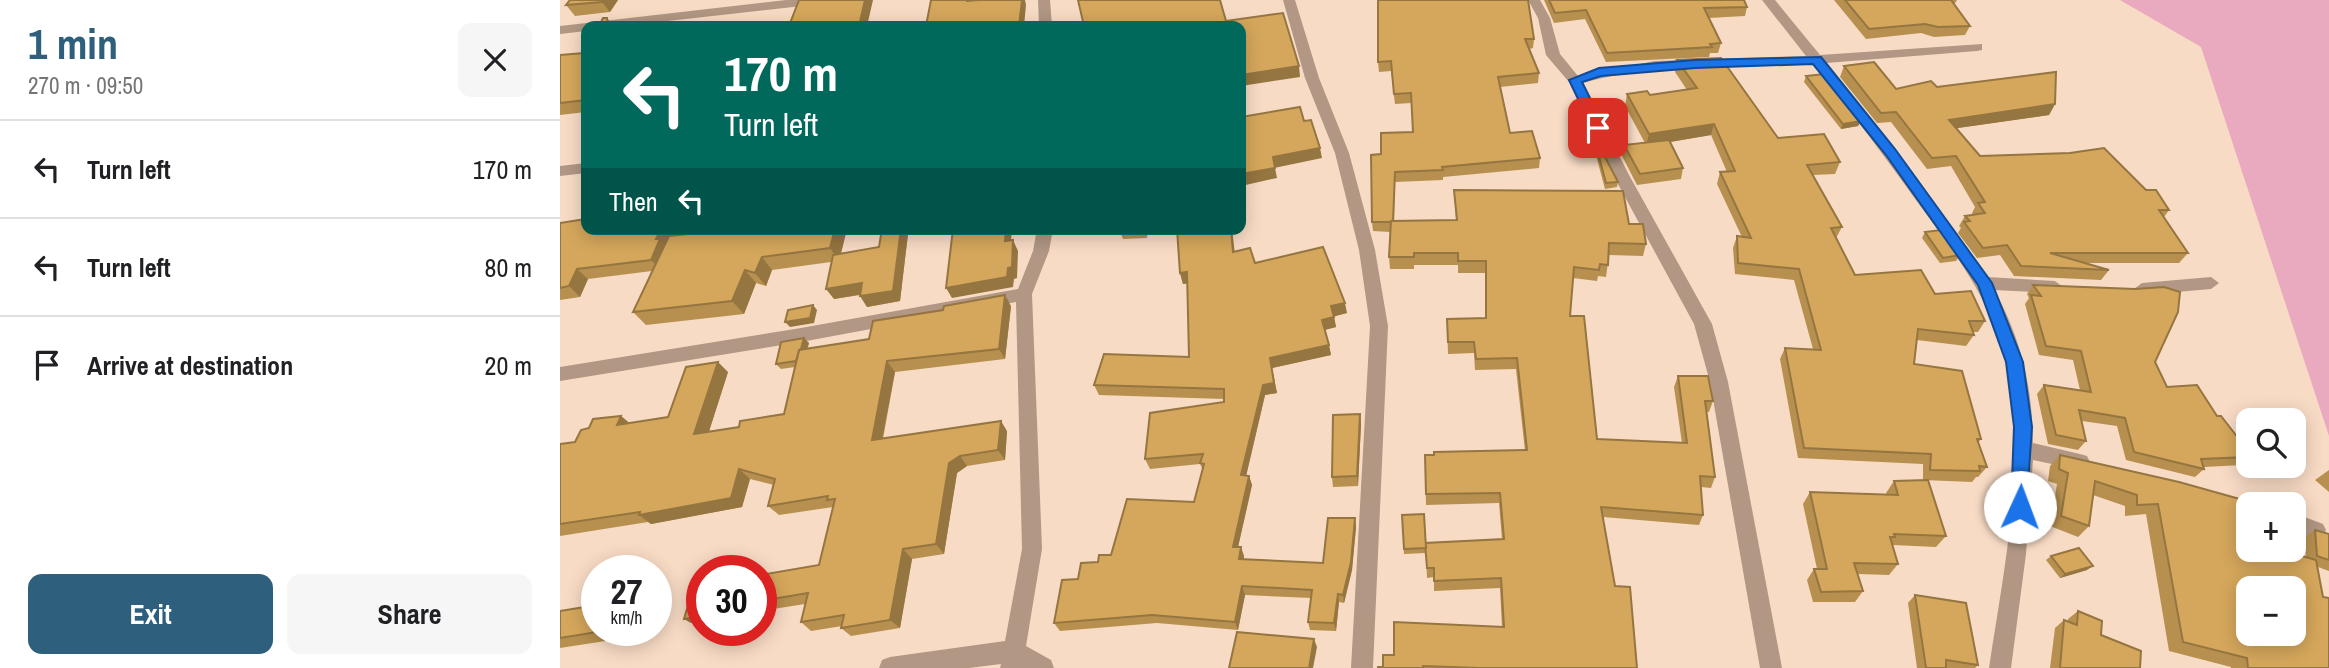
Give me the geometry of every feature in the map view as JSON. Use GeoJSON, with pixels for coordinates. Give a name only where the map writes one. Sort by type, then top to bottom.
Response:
{"type":"FeatureCollection","features":[{"type":"Feature","properties":{"kind":"street"},"geometry":{"type":"LineString","coordinates":[[624,21],[716,5],[820,0]]}},
{"type":"Feature","properties":{"kind":"street"},"geometry":{"type":"LineString","coordinates":[[1044,0],[1046,21]]}},
{"type":"Feature","properties":{"kind":"street"},"geometry":{"type":"LineString","coordinates":[[1289,0],[1312,78],[1342,153],[1367,250],[1379,327],[1362,668]]}},
{"type":"Feature","properties":{"kind":"street"},"geometry":{"type":"LineString","coordinates":[[1534,0],[1544,18],[1553,55],[1575,80],[1633,197],[1703,324],[1719,382],[1770,668]]}},
{"type":"Feature","properties":{"kind":"street"},"geometry":{"type":"LineString","coordinates":[[1768,0],[1890,152],[1985,283],[2015,362],[2023,427],[2020,507],[2000,668]]}},
{"type":"Feature","properties":{"kind":"street"},"geometry":{"type":"LineString","coordinates":[[560,30],[581,28]]}},
{"type":"Feature","properties":{"kind":"street"},"geometry":{"type":"LineString","coordinates":[[1575,80],[1599,72],[1695,64],[1816,60],[1977,47]]}},
{"type":"Feature","properties":{"kind":"street"},"geometry":{"type":"LineString","coordinates":[[560,171],[581,169]]}},
{"type":"Feature","properties":{"kind":"street"},"geometry":{"type":"LineString","coordinates":[[1012,659],[1032,549],[1024,294],[1041,251],[1044,235]]}},
{"type":"Feature","properties":{"kind":"street"},"geometry":{"type":"LineString","coordinates":[[1985,283],[2075,288]]}},
{"type":"Feature","properties":{"kind":"street"},"geometry":{"type":"LineString","coordinates":[[2127,290],[2211,283]]}},
{"type":"Feature","properties":{"kind":"street"},"geometry":{"type":"LineString","coordinates":[[560,374],[801,335],[1024,294]]}},
{"type":"Feature","properties":{"kind":"street"},"geometry":{"type":"LineString","coordinates":[[2022,449],[2101,466]]}},
{"type":"Feature","properties":{"kind":"street"},"geometry":{"type":"LineString","coordinates":[[2306,526],[2316,530]]}},
{"type":"Feature","properties":{"kind":"street"},"geometry":{"type":"LineString","coordinates":[[890,668],[1012,659],[1043,668]]}},
{"type":"Feature","properties":{"kind":"shaded area"},"geometry":{"type":"Polygon","coordinates":[[[2120,0],[2329,0],[2329,436],[2201,47],[2120,0]]]}},
{"type":"Feature","properties":{"kind":"building"},"geometry":{"type":"Polygon","coordinates":[[[570,0],[603,0],[566,5],[570,0]]]}},
{"type":"Feature","properties":{"kind":"building"},"geometry":{"type":"Polygon","coordinates":[[[799,0],[865,0],[860,21],[791,21],[799,0]]]}},
{"type":"Feature","properties":{"kind":"building"},"geometry":{"type":"Polygon","coordinates":[[[931,0],[1022,0],[1020,21],[927,21],[931,0]]]}},
{"type":"Feature","properties":{"kind":"building"},"geometry":{"type":"Polygon","coordinates":[[[1078,0],[1220,0],[1226,21],[1083,21],[1078,0]]]}},
{"type":"Feature","properties":{"kind":"building"},"geometry":{"type":"Polygon","coordinates":[[[1378,0],[1528,0],[1534,39],[1525,39],[1539,73],[1498,77],[1510,133],[1532,131],[1540,158],[1442,167],[1443,170],[1395,172],[1393,222],[1372,222],[1371,155],[1381,154],[1381,133],[1413,132],[1411,93],[1394,94],[1391,61],[1378,62],[1378,0]]]}},
{"type":"Feature","properties":{"kind":"building"},"geometry":{"type":"Polygon","coordinates":[[[1549,0],[1744,0],[1747,7],[1704,8],[1721,43],[1710,44],[1712,47],[1607,53],[1586,10],[1555,13],[1549,0]]]}},
{"type":"Feature","properties":{"kind":"building"},"geometry":{"type":"Polygon","coordinates":[[[1845,0],[1951,0],[1970,26],[1938,27],[1925,24],[1869,29],[1845,0]]]}},
{"type":"Feature","properties":{"kind":"building"},"geometry":{"type":"Polygon","coordinates":[[[1283,13],[1299,66],[1246,74],[1246,21],[1226,21],[1283,13]]]}},
{"type":"Feature","properties":{"kind":"building"},"geometry":{"type":"Polygon","coordinates":[[[581,53],[581,101],[560,103],[560,55],[581,53]]]}},
{"type":"Feature","properties":{"kind":"building"},"geometry":{"type":"Polygon","coordinates":[[[1721,58],[1778,138],[1824,134],[1840,162],[1807,165],[1842,227],[1831,228],[1855,275],[1921,270],[1935,294],[1971,291],[1985,321],[1969,321],[1974,335],[1918,329],[1914,364],[1962,371],[1981,439],[1977,439],[1987,467],[1979,466],[1980,471],[1930,470],[1931,454],[1804,448],[1785,348],[1821,350],[1799,269],[1738,263],[1737,236],[1751,238],[1720,172],[1735,171],[1714,124],[1649,134],[1627,94],[1647,91],[1650,95],[1697,88],[1677,60],[1721,58]]]}},
{"type":"Feature","properties":{"kind":"building"},"geometry":{"type":"Polygon","coordinates":[[[1874,62],[1896,89],[1931,81],[1937,87],[2056,72],[2055,104],[1949,120],[1980,156],[2070,153],[2104,148],[2146,190],[2156,190],[2169,210],[2159,210],[2188,253],[2050,253],[2109,270],[2021,266],[2007,245],[1983,248],[1964,222],[1970,221],[1965,216],[1985,213],[1978,203],[1985,202],[1956,156],[1932,158],[1896,112],[1881,113],[1844,66],[1874,62]]]}},
{"type":"Feature","properties":{"kind":"building"},"geometry":{"type":"Polygon","coordinates":[[[1824,74],[1861,121],[1843,124],[1806,76],[1824,74]]]}},
{"type":"Feature","properties":{"kind":"building"},"geometry":{"type":"Polygon","coordinates":[[[1300,107],[1304,121],[1311,120],[1320,148],[1273,157],[1275,168],[1246,173],[1246,116],[1300,107]]]}},
{"type":"Feature","properties":{"kind":"building"},"geometry":{"type":"Polygon","coordinates":[[[1669,140],[1683,168],[1640,174],[1624,145],[1669,140]]]}},
{"type":"Feature","properties":{"kind":"building"},"geometry":{"type":"Polygon","coordinates":[[[1598,153],[1603,153],[1618,182],[1606,183],[1598,153]]]}},
{"type":"Feature","properties":{"kind":"building"},"geometry":{"type":"Polygon","coordinates":[[[1454,190],[1623,191],[1629,224],[1643,224],[1646,244],[1609,243],[1608,265],[1600,264],[1599,270],[1574,267],[1570,316],[1584,316],[1597,439],[1687,443],[1678,376],[1708,376],[1713,401],[1705,401],[1715,477],[1700,476],[1703,515],[1601,507],[1615,586],[1630,587],[1637,668],[1378,668],[1383,667],[1383,655],[1394,655],[1394,622],[1504,627],[1501,578],[1434,581],[1434,568],[1427,568],[1425,543],[1504,539],[1500,493],[1426,494],[1425,455],[1434,455],[1434,452],[1527,450],[1517,358],[1476,359],[1474,342],[1448,342],[1447,319],[1486,318],[1486,261],[1458,261],[1458,253],[1414,253],[1414,257],[1389,257],[1391,221],[1457,220],[1454,190]]]}},
{"type":"Feature","properties":{"kind":"building"},"geometry":{"type":"Polygon","coordinates":[[[581,220],[581,235],[658,235],[656,239],[660,239],[651,260],[577,269],[569,286],[560,288],[560,223],[581,220]]]}},
{"type":"Feature","properties":{"kind":"building"},"geometry":{"type":"Polygon","coordinates":[[[1941,230],[1960,255],[1943,258],[1925,232],[1941,230]]]}},
{"type":"Feature","properties":{"kind":"building"},"geometry":{"type":"Polygon","coordinates":[[[833,235],[830,248],[762,257],[755,273],[745,270],[732,301],[633,312],[669,236],[833,235]]]}},
{"type":"Feature","properties":{"kind":"building"},"geometry":{"type":"Polygon","coordinates":[[[881,235],[900,235],[893,291],[860,296],[862,283],[826,289],[833,255],[879,247],[881,235]]]}},
{"type":"Feature","properties":{"kind":"building"},"geometry":{"type":"Polygon","coordinates":[[[952,235],[1006,235],[1005,241],[1013,240],[1012,267],[1008,268],[1007,277],[946,288],[952,235]]]}},
{"type":"Feature","properties":{"kind":"building"},"geometry":{"type":"Polygon","coordinates":[[[1177,235],[1232,235],[1233,252],[1250,248],[1255,263],[1323,247],[1345,303],[1331,306],[1334,317],[1322,320],[1329,345],[1270,358],[1274,383],[1263,385],[1241,475],[1249,476],[1233,547],[1241,547],[1239,559],[1323,563],[1328,518],[1355,518],[1351,562],[1343,595],[1338,594],[1334,623],[1308,622],[1312,590],[1242,586],[1235,622],[1152,615],[1054,623],[1062,580],[1078,579],[1081,563],[1098,562],[1099,555],[1111,555],[1127,499],[1194,502],[1204,464],[1200,463],[1203,454],[1145,459],[1150,413],[1224,402],[1224,389],[1094,385],[1104,354],[1189,357],[1187,272],[1180,273],[1177,235]]]}},
{"type":"Feature","properties":{"kind":"building"},"geometry":{"type":"Polygon","coordinates":[[[2033,285],[2135,289],[2164,287],[2180,292],[2178,312],[2155,362],[2167,387],[2197,385],[2217,416],[2221,416],[2236,435],[2236,458],[2201,459],[2204,469],[2134,452],[2125,418],[2079,410],[2086,441],[2056,435],[2044,385],[2091,392],[2081,351],[2046,346],[2031,295],[2041,296],[2033,285]]]}},
{"type":"Feature","properties":{"kind":"building"},"geometry":{"type":"Polygon","coordinates":[[[1005,295],[999,349],[887,361],[872,440],[1001,421],[998,450],[960,456],[949,463],[936,544],[903,549],[890,620],[841,628],[844,615],[801,622],[808,593],[777,598],[777,572],[819,565],[835,499],[827,500],[828,496],[768,506],[775,479],[739,469],[731,498],[639,515],[640,512],[560,524],[560,444],[575,442],[581,430],[589,428],[593,419],[621,416],[617,425],[668,417],[686,367],[718,362],[694,434],[739,427],[740,421],[784,414],[799,350],[869,339],[873,321],[943,310],[944,306],[1005,295]]]}},
{"type":"Feature","properties":{"kind":"building"},"geometry":{"type":"Polygon","coordinates":[[[813,305],[810,318],[785,322],[788,310],[813,305]]]}},
{"type":"Feature","properties":{"kind":"building"},"geometry":{"type":"Polygon","coordinates":[[[804,338],[796,361],[776,364],[781,342],[804,338]]]}},
{"type":"Feature","properties":{"kind":"building"},"geometry":{"type":"Polygon","coordinates":[[[1360,414],[1357,476],[1332,477],[1333,415],[1360,414]]]}},
{"type":"Feature","properties":{"kind":"building"},"geometry":{"type":"Polygon","coordinates":[[[2060,455],[2236,498],[2236,562],[2306,562],[2306,557],[2316,560],[2323,597],[2329,598],[2329,668],[2248,668],[2247,658],[2183,642],[2158,504],[2137,505],[2137,495],[2095,481],[2089,526],[2061,516],[2068,473],[2059,469],[2060,455]]]}},
{"type":"Feature","properties":{"kind":"building"},"geometry":{"type":"Polygon","coordinates":[[[1928,480],[1946,536],[1894,534],[1895,537],[1890,537],[1898,564],[1854,563],[1863,591],[1821,592],[1814,569],[1827,569],[1810,492],[1898,495],[1894,481],[1928,480]]]}},
{"type":"Feature","properties":{"kind":"building"},"geometry":{"type":"Polygon","coordinates":[[[1424,514],[1426,548],[1404,549],[1402,515],[1424,514]]]}},
{"type":"Feature","properties":{"kind":"building"},"geometry":{"type":"Polygon","coordinates":[[[2315,530],[2329,534],[2329,560],[2317,556],[2315,530]]]}},
{"type":"Feature","properties":{"kind":"building"},"geometry":{"type":"Polygon","coordinates":[[[2079,548],[2093,566],[2065,574],[2051,556],[2079,548]]]}},
{"type":"Feature","properties":{"kind":"building"},"geometry":{"type":"Polygon","coordinates":[[[1915,595],[1966,603],[1978,665],[1946,660],[1946,668],[1926,668],[1915,595]]]}},
{"type":"Feature","properties":{"kind":"building"},"geometry":{"type":"Polygon","coordinates":[[[581,608],[581,635],[560,638],[560,611],[581,608]]]}},
{"type":"Feature","properties":{"kind":"building"},"geometry":{"type":"Polygon","coordinates":[[[2078,611],[2102,621],[2101,635],[2141,651],[2140,668],[2060,668],[2064,620],[2077,625],[2078,611]]]}},
{"type":"Feature","properties":{"kind":"building"},"geometry":{"type":"Polygon","coordinates":[[[1237,632],[1314,639],[1309,668],[1229,668],[1237,632]]]}},
{"type":"Feature","properties":{"kind":"route"},"geometry":{"type":"LineString","coordinates":[[1598,128],[1575,80],[1599,72],[1695,64],[1816,60],[1890,152],[1985,283],[2015,362],[2023,427],[2020,507]]}}]}
